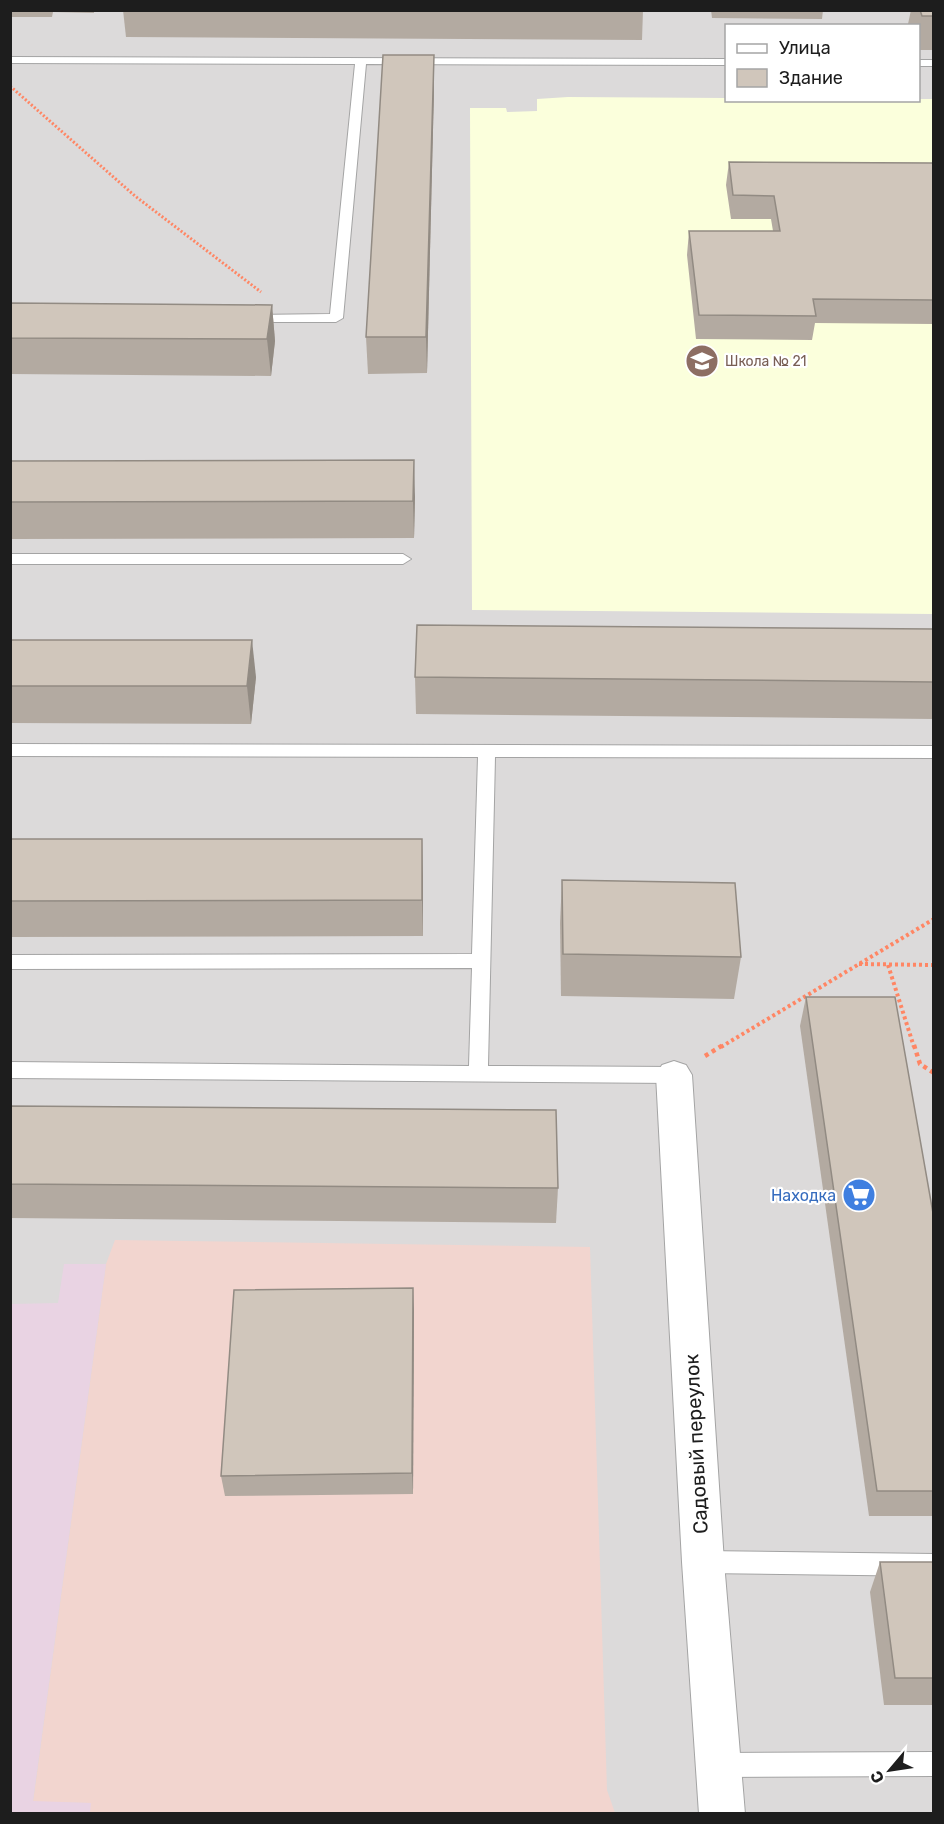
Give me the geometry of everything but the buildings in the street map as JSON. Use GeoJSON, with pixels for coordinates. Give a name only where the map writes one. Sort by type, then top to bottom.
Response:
{"type":"FeatureCollection","features":[{"type":"Feature","properties":{"kind":"street","name":"Садовый переулок"},"geometry":{"type":"LineString","coordinates":[[674,1074],[703,1562],[722,1814]]}},
{"type":"Feature","properties":{"kind":"lane"},"geometry":{"type":"LineString","coordinates":[[10,60],[725,63]]}},
{"type":"Feature","properties":{"kind":"lane"},"geometry":{"type":"LineString","coordinates":[[236,318],[336,318],[361,61]]}},
{"type":"Feature","properties":{"kind":"lane"},"geometry":{"type":"LineString","coordinates":[[10,559],[403,559]]}},
{"type":"Feature","properties":{"kind":"lane"},"geometry":{"type":"LineString","coordinates":[[10,750],[933,752]]}},
{"type":"Feature","properties":{"kind":"lane"},"geometry":{"type":"LineString","coordinates":[[478,1073],[487,751]]}},
{"type":"Feature","properties":{"kind":"lane"},"geometry":{"type":"LineString","coordinates":[[10,962],[481,960]]}},
{"type":"Feature","properties":{"kind":"lane"},"geometry":{"type":"LineString","coordinates":[[10,1070],[674,1074]]}},
{"type":"Feature","properties":{"kind":"lane"},"geometry":{"type":"LineString","coordinates":[[703,1562],[933,1564]]}},
{"type":"Feature","properties":{"kind":"lane"},"geometry":{"type":"LineString","coordinates":[[719,1765],[933,1764]]}},
{"type":"Feature","properties":{"kind":"path"},"geometry":{"type":"LineString","coordinates":[[10,86],[135,196],[295,318]]}},
{"type":"Feature","properties":{"kind":"path"},"geometry":{"type":"LineString","coordinates":[[674,1074],[933,919]]}},
{"type":"Feature","properties":{"kind":"path"},"geometry":{"type":"LineString","coordinates":[[858,964],[933,965]]}},
{"type":"Feature","properties":{"kind":"path"},"geometry":{"type":"LineString","coordinates":[[888,965],[920,1064],[933,1073]]}},
{"type":"Feature","properties":{"kind":"shaded area"},"geometry":{"type":"Polygon","coordinates":[[[11,11],[933,11],[933,1813],[11,1813],[11,11]]]}},
{"type":"Feature","properties":{"kind":"shaded area","name":"Школа № 21"},"geometry":{"type":"Polygon","coordinates":[[[568,97],[725,98],[725,102],[920,102],[920,99],[933,99],[933,614],[472,610],[470,108],[506,108],[507,112],[537,111],[537,99],[568,97]]]}},
{"type":"Feature","properties":{"kind":"shaded area"},"geometry":{"type":"Polygon","coordinates":[[[115,1240],[590,1247],[607,1790],[615,1813],[90,1814],[90,1803],[33,1802],[106,1264],[115,1240]]]}},
{"type":"Feature","properties":{"kind":"shaded area"},"geometry":{"type":"Polygon","coordinates":[[[64,1264],[106,1264],[33,1801],[91,1803],[90,1813],[11,1813],[11,1304],[58,1303],[64,1264]]]}},
{"type":"Feature","properties":{"kind":"place","name":"Школа № 21"},"geometry":{"type":"Point","coordinates":[702,361]}},
{"type":"Feature","properties":{"kind":"place","name":"Находка"},"geometry":{"type":"Point","coordinates":[859,1195]}}]}
